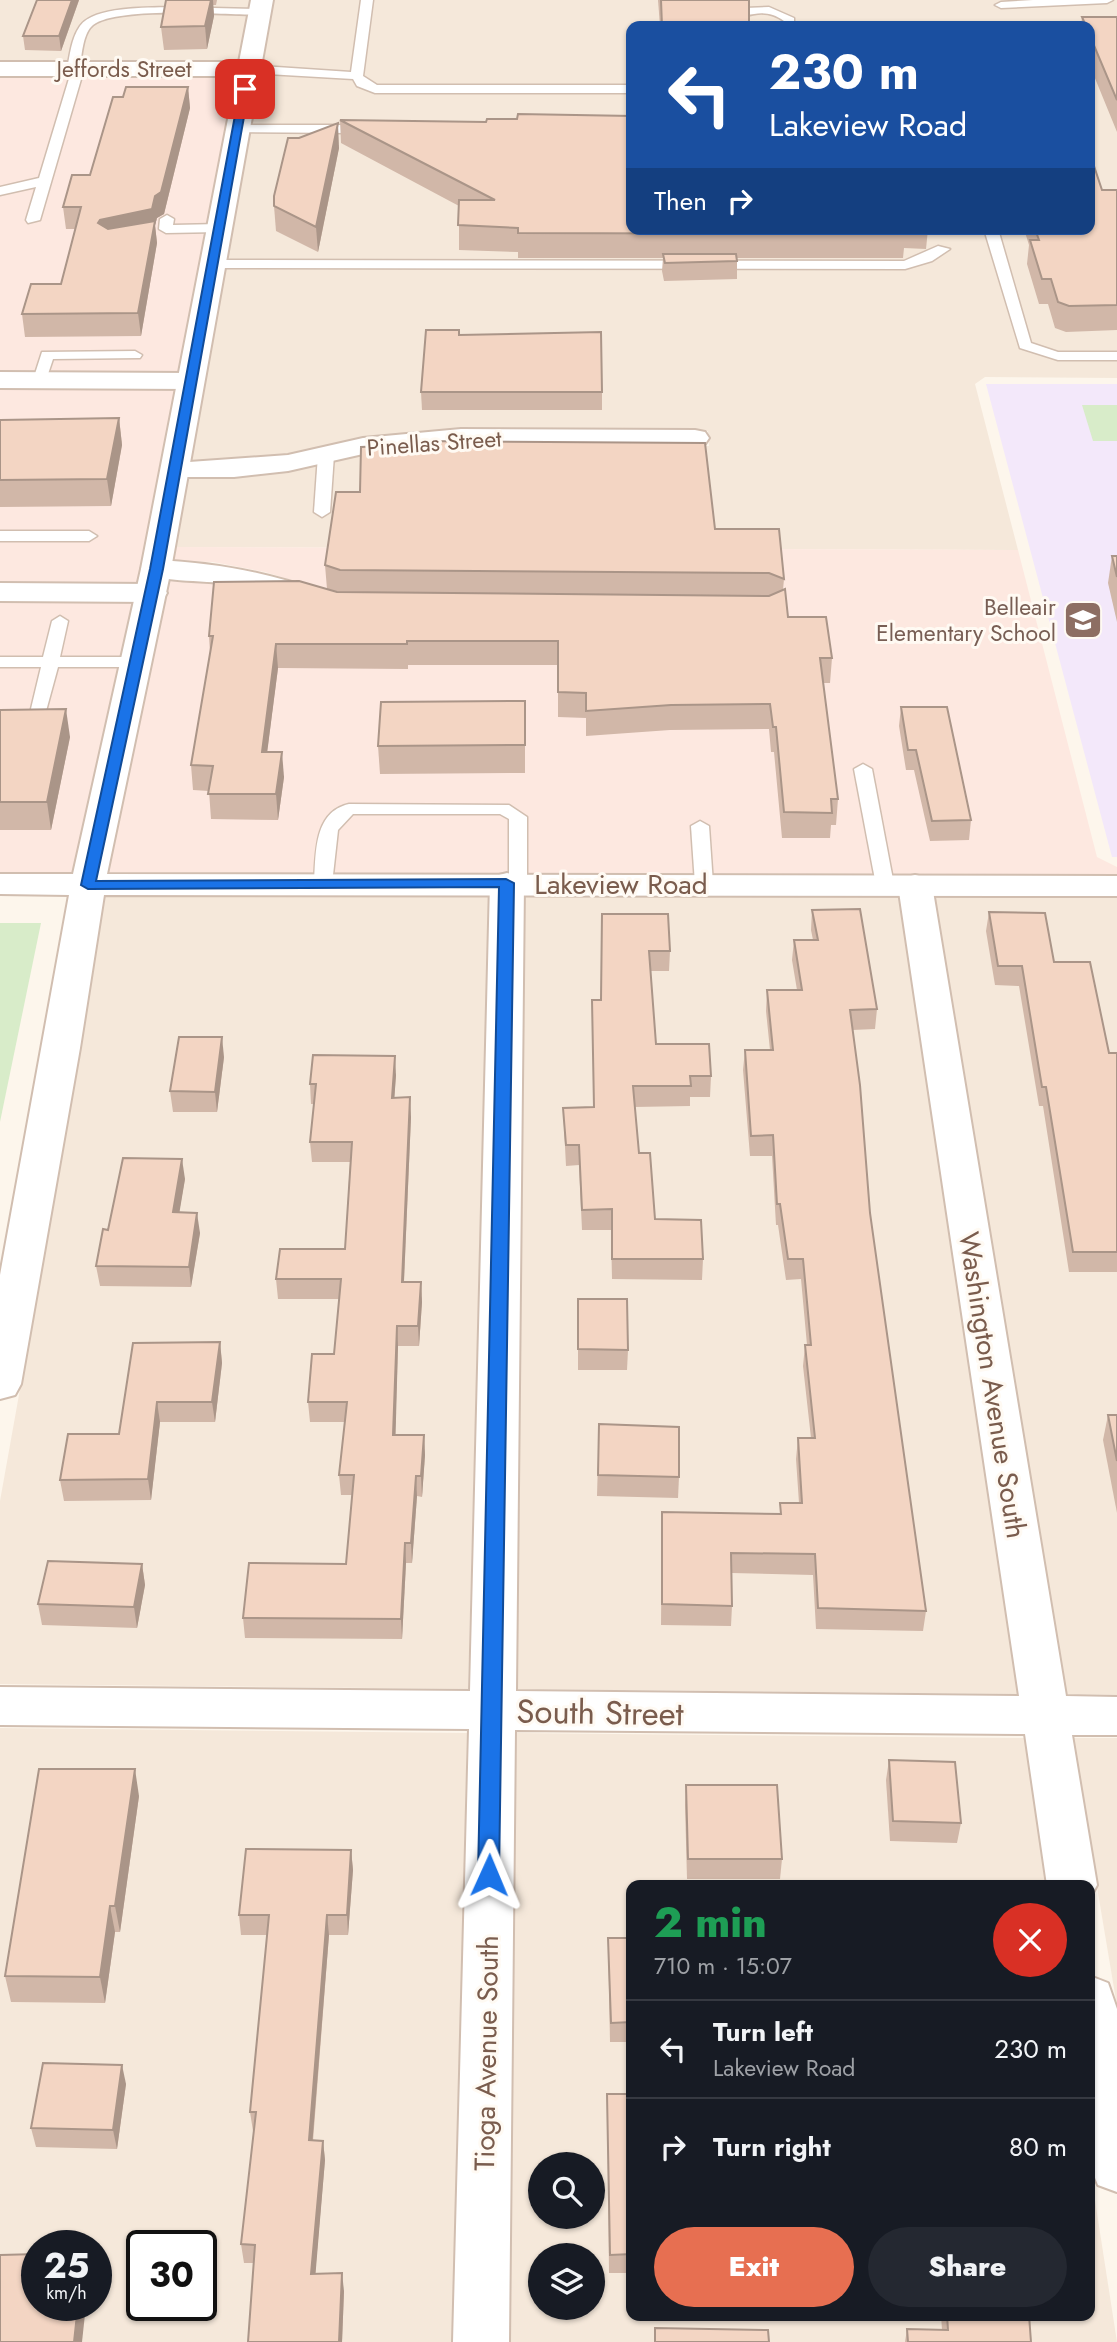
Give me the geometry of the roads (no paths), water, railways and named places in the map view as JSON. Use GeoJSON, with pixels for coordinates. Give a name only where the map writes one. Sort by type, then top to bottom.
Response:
{"type":"FeatureCollection","features":[{"type":"Feature","properties":{"kind":"street"},"geometry":{"type":"LineString","coordinates":[[0,1384],[62,1048],[88,885],[154,581],[261,6]]}},
{"type":"Feature","properties":{"kind":"street","name":"Jeffords Street"},"geometry":{"type":"LineString","coordinates":[[0,69],[249,65]]}},
{"type":"Feature","properties":{"kind":"street"},"geometry":{"type":"LineString","coordinates":[[0,380],[191,381]]}},
{"type":"Feature","properties":{"kind":"street","name":"Pinellas Street"},"geometry":{"type":"LineString","coordinates":[[174,471],[234,469],[326,455],[363,446],[461,437],[695,438]]}},
{"type":"Feature","properties":{"kind":"street"},"geometry":{"type":"LineString","coordinates":[[0,593],[154,581],[207,571],[260,580],[339,605]]}},
{"type":"Feature","properties":{"kind":"street","name":"Tioga Avenue South"},"geometry":{"type":"LineString","coordinates":[[481,2342],[491,1711],[512,883]]}},
{"type":"Feature","properties":{"kind":"street","name":"Lakeview Road"},"geometry":{"type":"LineString","coordinates":[[0,884],[1117,886]]}},
{"type":"Feature","properties":{"kind":"street","name":"Washington Avenue South"},"geometry":{"type":"LineString","coordinates":[[900,885],[1071,1880]]}},
{"type":"Feature","properties":{"kind":"street","name":"South Street"},"geometry":{"type":"LineString","coordinates":[[0,1706],[1117,1716]]}},
{"type":"Feature","properties":{"kind":"street"},"geometry":{"type":"LineString","coordinates":[[1095,2030],[1117,2167]]}},
{"type":"Feature","properties":{"kind":"lane"},"geometry":{"type":"LineString","coordinates":[[367,0],[358,61],[357,75],[361,83],[387,89],[626,89]]}},
{"type":"Feature","properties":{"kind":"lane"},"geometry":{"type":"LineString","coordinates":[[1002,20],[1000,3],[1107,0]]}},
{"type":"Feature","properties":{"kind":"lane"},"geometry":{"type":"LineString","coordinates":[[33,219],[84,30],[90,23],[101,18],[136,12],[261,6]]}},
{"type":"Feature","properties":{"kind":"lane"},"geometry":{"type":"LineString","coordinates":[[735,21],[752,10],[772,11],[787,16],[790,21]]}},
{"type":"Feature","properties":{"kind":"lane"},"geometry":{"type":"LineString","coordinates":[[249,65],[358,61]]}},
{"type":"Feature","properties":{"kind":"lane"},"geometry":{"type":"LineString","coordinates":[[249,65],[357,75]]}},
{"type":"Feature","properties":{"kind":"lane"},"geometry":{"type":"LineString","coordinates":[[239,129],[361,129]]}},
{"type":"Feature","properties":{"kind":"lane"},"geometry":{"type":"LineString","coordinates":[[0,191],[44,181]]}},
{"type":"Feature","properties":{"kind":"lane"},"geometry":{"type":"LineString","coordinates":[[150,238],[160,236],[167,224],[220,228]]}},
{"type":"Feature","properties":{"kind":"lane"},"geometry":{"type":"LineString","coordinates":[[994,235],[1025,345],[1037,352],[1056,356],[1117,356]]}},
{"type":"Feature","properties":{"kind":"lane"},"geometry":{"type":"LineString","coordinates":[[214,264],[905,265],[943,249]]}},
{"type":"Feature","properties":{"kind":"lane"},"geometry":{"type":"LineString","coordinates":[[40,380],[47,355],[135,355]]}},
{"type":"Feature","properties":{"kind":"lane"},"geometry":{"type":"LineString","coordinates":[[322,512],[326,455]]}},
{"type":"Feature","properties":{"kind":"lane"},"geometry":{"type":"LineString","coordinates":[[0,536],[89,536]]}},
{"type":"Feature","properties":{"kind":"lane"},"geometry":{"type":"LineString","coordinates":[[0,718],[37,718],[60,621]]}},
{"type":"Feature","properties":{"kind":"lane"},"geometry":{"type":"LineString","coordinates":[[0,662],[136,662]]}},
{"type":"Feature","properties":{"kind":"lane"},"geometry":{"type":"LineString","coordinates":[[863,769],[900,885]]}},
{"type":"Feature","properties":{"kind":"lane"},"geometry":{"type":"LineString","coordinates":[[323,884],[330,823],[337,813],[349,809],[503,809],[518,817],[512,883]]}},
{"type":"Feature","properties":{"kind":"lane"},"geometry":{"type":"LineString","coordinates":[[700,826],[705,884]]}},
{"type":"Feature","properties":{"kind":"place","name":"Belleair Elementary School"},"geometry":{"type":"Point","coordinates":[1083,620]}}]}
